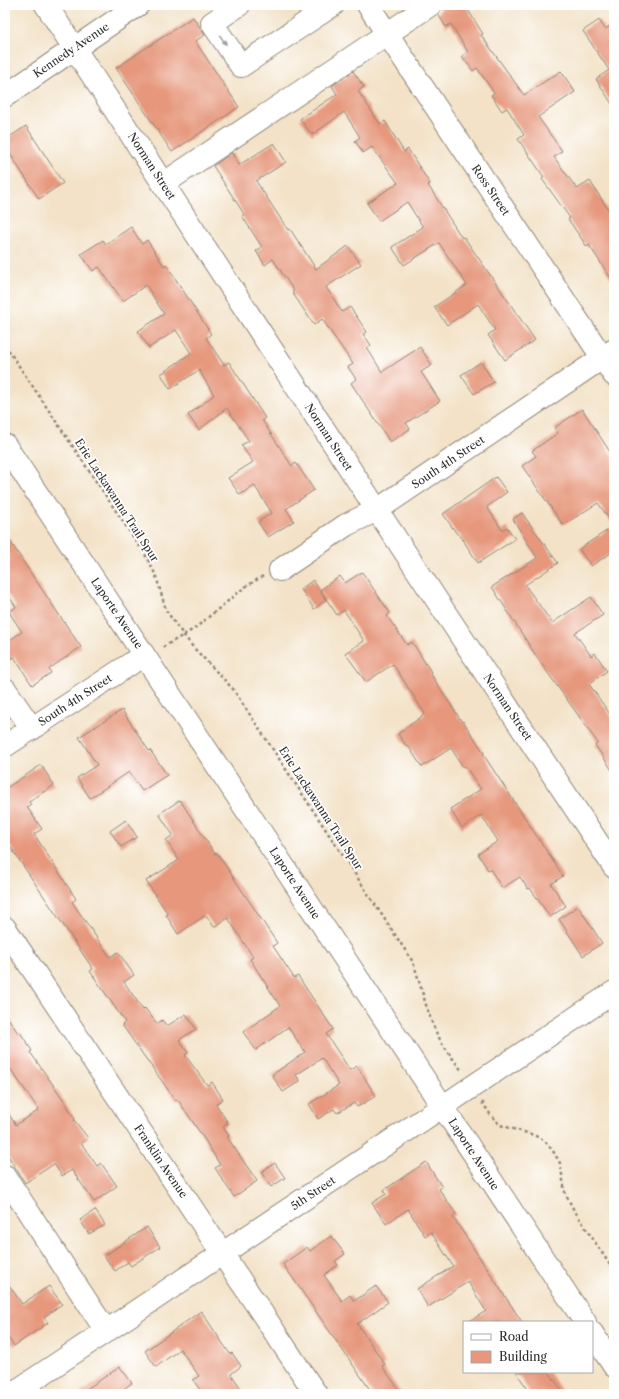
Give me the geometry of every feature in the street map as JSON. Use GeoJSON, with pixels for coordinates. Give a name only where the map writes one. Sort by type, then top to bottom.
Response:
{"type":"FeatureCollection","features":[{"type":"Feature","properties":{"kind":"street","name":"Norman Street"},"geometry":{"type":"LineString","coordinates":[[46,5],[377,510],[614,867]]}},
{"type":"Feature","properties":{"kind":"street","name":"Kennedy Avenue"},"geometry":{"type":"LineString","coordinates":[[5,96],[138,5]]}},
{"type":"Feature","properties":{"kind":"street"},"geometry":{"type":"LineString","coordinates":[[239,5],[212,23],[241,66],[333,5]]}},
{"type":"Feature","properties":{"kind":"street"},"geometry":{"type":"LineString","coordinates":[[164,184],[430,5]]}},
{"type":"Feature","properties":{"kind":"street","name":"Ross Street"},"geometry":{"type":"LineString","coordinates":[[373,7],[387,34],[610,361]]}},
{"type":"Feature","properties":{"kind":"street","name":"South 4th Street"},"geometry":{"type":"LineString","coordinates":[[280,570],[346,525],[377,510],[610,361]]}},
{"type":"Feature","properties":{"kind":"street","name":"Laporte Avenue"},"geometry":{"type":"LineString","coordinates":[[5,445],[584,1321]]}},
{"type":"Feature","properties":{"kind":"street","name":"South 4th Street"},"geometry":{"type":"LineString","coordinates":[[5,746],[144,654]]}},
{"type":"Feature","properties":{"kind":"street"},"geometry":{"type":"LineString","coordinates":[[5,689],[32,729]]}},
{"type":"Feature","properties":{"kind":"street","name":"Franklin Avenue"},"geometry":{"type":"LineString","coordinates":[[5,928],[316,1394]]}},
{"type":"Feature","properties":{"kind":"street","name":"5th Street"},"geometry":{"type":"LineString","coordinates":[[12,1394],[614,992]]}},
{"type":"Feature","properties":{"kind":"street"},"geometry":{"type":"LineString","coordinates":[[5,1176],[106,1331]]}},
{"type":"Feature","properties":{"kind":"street"},"geometry":{"type":"LineString","coordinates":[[593,1334],[614,1366]]}},
{"type":"Feature","properties":{"kind":"path","name":"Erie Lackawanna Trail Spur"},"geometry":{"type":"LineString","coordinates":[[5,345],[148,559],[156,576],[166,610],[193,647],[233,689],[413,962],[430,1018],[437,1034],[490,1114],[500,1125],[534,1135],[545,1141],[553,1151],[560,1163],[565,1192],[572,1207],[614,1271]]}},
{"type":"Feature","properties":{"kind":"path"},"geometry":{"type":"LineString","coordinates":[[144,654],[166,646],[184,635],[254,581],[262,576],[280,570]]}},
{"type":"Feature","properties":{"kind":"building"},"geometry":{"type":"Polygon","coordinates":[[[445,5],[465,5],[483,34],[481,35],[524,95],[561,71],[575,92],[538,117],[562,151],[554,157],[577,189],[590,181],[614,219],[614,283],[589,245],[587,247],[568,219],[570,218],[542,179],[544,177],[518,139],[524,135],[507,108],[502,111],[491,95],[494,93],[477,68],[473,71],[462,56],[468,52],[451,24],[446,27],[438,14],[445,5]]]}},
{"type":"Feature","properties":{"kind":"building"},"geometry":{"type":"Polygon","coordinates":[[[193,17],[205,35],[195,41],[239,107],[172,152],[116,68],[193,17]]]}},
{"type":"Feature","properties":{"kind":"building"},"geometry":{"type":"Polygon","coordinates":[[[599,20],[605,29],[614,24],[614,107],[596,79],[609,70],[583,31],[599,20]]]}},
{"type":"Feature","properties":{"kind":"building"},"geometry":{"type":"Polygon","coordinates":[[[353,71],[364,87],[358,91],[380,124],[385,121],[404,152],[408,149],[430,184],[428,185],[462,238],[464,237],[535,340],[505,360],[488,335],[495,330],[478,304],[447,325],[434,307],[467,285],[439,243],[404,265],[392,247],[423,227],[407,202],[379,221],[367,203],[398,183],[372,147],[363,153],[355,141],[360,137],[344,112],[312,135],[300,119],[337,94],[332,86],[353,71]]]}},
{"type":"Feature","properties":{"kind":"building"},"geometry":{"type":"Polygon","coordinates":[[[26,126],[63,183],[39,199],[5,146],[5,140],[26,126]]]}},
{"type":"Feature","properties":{"kind":"building"},"geometry":{"type":"Polygon","coordinates":[[[274,143],[286,162],[256,181],[316,269],[348,246],[361,264],[326,287],[342,312],[350,307],[367,332],[363,334],[371,345],[367,348],[382,372],[420,347],[432,365],[421,372],[440,401],[406,423],[410,429],[390,442],[351,383],[356,379],[348,367],[353,364],[322,319],[314,325],[292,292],[294,291],[273,259],[265,265],[256,251],[262,247],[242,216],[244,214],[213,166],[232,153],[239,165],[274,143]]]}},
{"type":"Feature","properties":{"kind":"building"},"geometry":{"type":"Polygon","coordinates":[[[131,227],[142,244],[147,240],[164,266],[166,264],[211,334],[206,338],[224,365],[229,362],[265,418],[262,420],[292,466],[296,463],[314,490],[286,509],[294,521],[268,537],[258,522],[272,513],[254,485],[240,495],[228,478],[253,462],[241,445],[249,441],[227,408],[199,430],[188,415],[214,395],[199,370],[170,389],[161,374],[191,353],[176,330],[149,348],[138,331],[164,314],[146,285],[123,301],[99,267],[93,271],[81,254],[103,240],[106,244],[131,227]]]}},
{"type":"Feature","properties":{"kind":"building"},"geometry":{"type":"Polygon","coordinates":[[[481,362],[494,382],[474,394],[461,375],[481,362]]]}},
{"type":"Feature","properties":{"kind":"building"},"geometry":{"type":"Polygon","coordinates":[[[582,409],[614,458],[614,526],[598,503],[563,525],[522,466],[536,456],[532,451],[558,433],[554,428],[582,409]]]}},
{"type":"Feature","properties":{"kind":"building"},"geometry":{"type":"Polygon","coordinates":[[[496,477],[507,492],[487,507],[502,530],[507,527],[515,539],[478,563],[459,534],[457,534],[443,514],[496,477]]]}},
{"type":"Feature","properties":{"kind":"building"},"geometry":{"type":"Polygon","coordinates":[[[522,513],[558,563],[525,585],[552,623],[591,597],[603,615],[575,633],[591,656],[595,653],[607,671],[589,684],[614,720],[614,773],[595,745],[598,743],[540,662],[492,587],[537,558],[513,519],[522,513]]]}},
{"type":"Feature","properties":{"kind":"building"},"geometry":{"type":"Polygon","coordinates":[[[614,526],[614,551],[591,566],[579,549],[614,526]]]}},
{"type":"Feature","properties":{"kind":"building"},"geometry":{"type":"Polygon","coordinates":[[[5,533],[81,647],[49,669],[51,673],[32,685],[14,657],[5,663],[5,643],[22,632],[9,612],[16,607],[5,590],[5,533]]]}},
{"type":"Feature","properties":{"kind":"building"},"geometry":{"type":"Polygon","coordinates":[[[362,572],[390,613],[387,616],[407,645],[412,642],[431,672],[430,673],[484,753],[483,754],[563,876],[551,884],[566,906],[550,917],[530,888],[528,889],[520,877],[502,888],[490,869],[488,870],[478,854],[498,841],[481,815],[462,828],[450,809],[481,789],[465,766],[463,767],[451,748],[422,767],[398,734],[425,714],[393,664],[366,682],[345,653],[364,641],[344,610],[337,615],[320,590],[340,576],[345,583],[362,572]]]}},
{"type":"Feature","properties":{"kind":"building"},"geometry":{"type":"Polygon","coordinates":[[[313,580],[326,600],[314,609],[301,589],[313,580]]]}},
{"type":"Feature","properties":{"kind":"building"},"geometry":{"type":"Polygon","coordinates":[[[122,710],[167,775],[142,791],[129,772],[90,798],[77,778],[97,765],[79,737],[122,710]]]}},
{"type":"Feature","properties":{"kind":"building"},"geometry":{"type":"Polygon","coordinates":[[[41,765],[54,785],[29,802],[31,805],[27,807],[42,829],[34,834],[76,899],[72,902],[110,957],[118,952],[134,975],[124,982],[143,1010],[145,1008],[157,1024],[162,1020],[167,1026],[186,1014],[196,1029],[179,1040],[188,1053],[185,1055],[207,1085],[212,1082],[223,1099],[216,1104],[228,1123],[223,1127],[229,1136],[227,1137],[257,1181],[234,1197],[215,1168],[220,1165],[205,1140],[178,1100],[176,1101],[122,1025],[125,1022],[90,971],[93,969],[5,839],[5,789],[41,765]]]}},
{"type":"Feature","properties":{"kind":"building"},"geometry":{"type":"Polygon","coordinates":[[[180,800],[215,854],[217,853],[277,943],[273,946],[294,978],[298,976],[333,1029],[326,1034],[350,1070],[357,1066],[376,1096],[357,1107],[354,1103],[337,1113],[334,1109],[318,1119],[309,1104],[339,1085],[322,1058],[296,1075],[300,1081],[283,1092],[272,1075],[305,1052],[288,1027],[256,1050],[243,1032],[280,1006],[250,959],[253,957],[228,918],[214,927],[206,915],[178,934],[166,915],[168,914],[146,881],[179,860],[166,840],[173,835],[159,814],[180,800]]]}},
{"type":"Feature","properties":{"kind":"building"},"geometry":{"type":"Polygon","coordinates":[[[126,820],[137,837],[121,847],[110,831],[126,820]]]}},
{"type":"Feature","properties":{"kind":"building"},"geometry":{"type":"Polygon","coordinates":[[[578,906],[602,943],[583,956],[559,919],[578,906]]]}},
{"type":"Feature","properties":{"kind":"building"},"geometry":{"type":"Polygon","coordinates":[[[5,1013],[18,1033],[20,1032],[32,1051],[30,1052],[63,1099],[75,1119],[74,1120],[88,1138],[81,1143],[97,1166],[101,1163],[117,1186],[94,1202],[72,1170],[62,1176],[54,1164],[25,1183],[5,1151],[5,1109],[16,1125],[39,1110],[5,1061],[5,1013]]]}},
{"type":"Feature","properties":{"kind":"building"},"geometry":{"type":"Polygon","coordinates":[[[426,1162],[442,1187],[439,1189],[456,1214],[453,1217],[521,1321],[470,1321],[486,1311],[468,1282],[428,1307],[417,1289],[453,1266],[431,1232],[425,1236],[408,1209],[386,1224],[372,1203],[386,1194],[384,1190],[426,1162]]]}},
{"type":"Feature","properties":{"kind":"building"},"geometry":{"type":"Polygon","coordinates":[[[275,1163],[285,1178],[271,1187],[261,1172],[275,1163]]]}},
{"type":"Feature","properties":{"kind":"building"},"geometry":{"type":"Polygon","coordinates":[[[95,1210],[105,1225],[89,1234],[80,1220],[95,1210]]]}},
{"type":"Feature","properties":{"kind":"building"},"geometry":{"type":"Polygon","coordinates":[[[147,1227],[160,1247],[131,1266],[128,1262],[115,1271],[104,1256],[147,1227]]]}},
{"type":"Feature","properties":{"kind":"building"},"geometry":{"type":"Polygon","coordinates":[[[331,1236],[345,1254],[335,1261],[338,1265],[324,1275],[342,1301],[350,1295],[354,1301],[376,1286],[388,1302],[357,1324],[385,1364],[382,1366],[402,1394],[373,1394],[283,1264],[307,1247],[310,1251],[331,1236]]]}},
{"type":"Feature","properties":{"kind":"building"},"geometry":{"type":"Polygon","coordinates":[[[5,1279],[22,1304],[49,1286],[62,1304],[44,1317],[48,1323],[14,1346],[5,1333],[5,1279]]]}},
{"type":"Feature","properties":{"kind":"building"},"geometry":{"type":"Polygon","coordinates":[[[201,1311],[230,1354],[232,1353],[241,1366],[231,1374],[245,1394],[203,1394],[193,1380],[199,1376],[180,1349],[156,1367],[145,1351],[201,1311]]]}},
{"type":"Feature","properties":{"kind":"building"},"geometry":{"type":"Polygon","coordinates":[[[120,1367],[132,1383],[116,1394],[79,1394],[120,1367]]]}},
{"type":"Feature","properties":{"kind":"building"},"geometry":{"type":"Polygon","coordinates":[[[517,1373],[550,1373],[564,1394],[531,1394],[517,1373]]]}}]}
